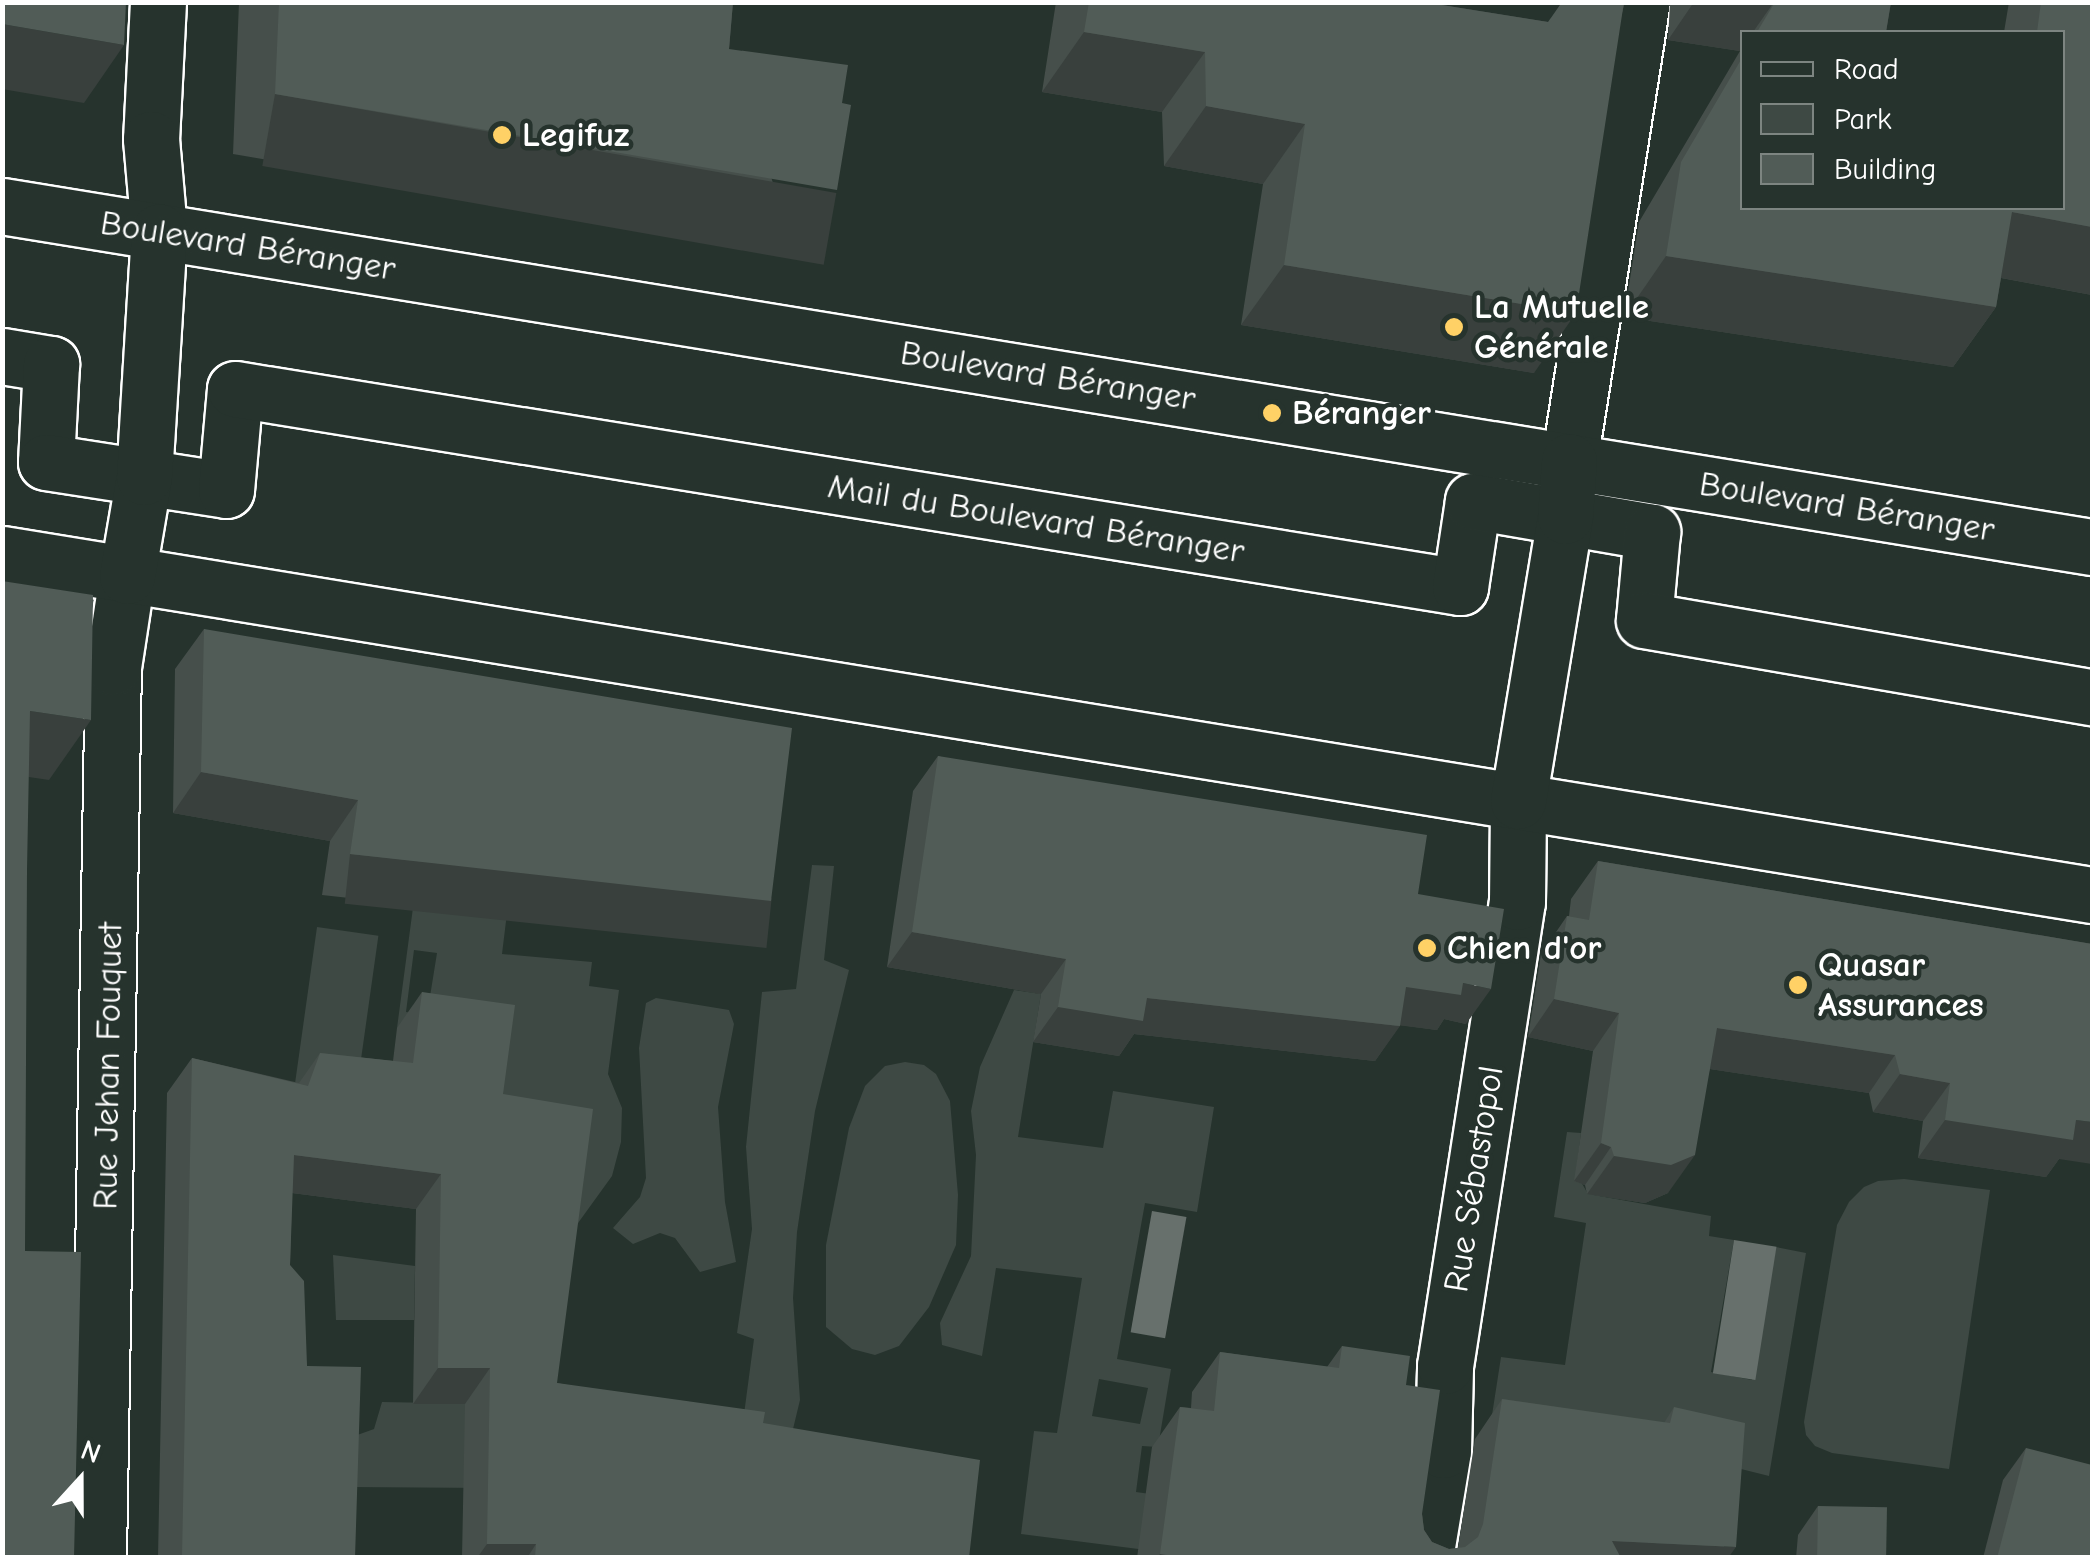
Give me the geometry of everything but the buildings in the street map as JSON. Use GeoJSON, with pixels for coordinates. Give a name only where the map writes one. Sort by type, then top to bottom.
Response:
{"type":"FeatureCollection","features":[{"type":"Feature","properties":{"kind":"main road","name":"Rue Jehan Fouquet"},"geometry":{"type":"LineString","coordinates":[[98,1558],[113,667],[144,477],[158,231],[151,139],[158,2]]}},
{"type":"Feature","properties":{"kind":"main road","name":"Rue Sébastopol"},"geometry":{"type":"LineString","coordinates":[[1425,1558],[1442,1450],[1445,1366],[1517,902],[1518,801],[1642,2]]}},
{"type":"Feature","properties":{"kind":"main road","name":"Boulevard Béranger"},"geometry":{"type":"LineString","coordinates":[[2,206],[2092,547]]}},
{"type":"Feature","properties":{"kind":"main road","name":"Mail du Boulevard Béranger"},"geometry":{"type":"LineString","coordinates":[[2,356],[51,364],[46,462],[226,490],[235,389],[1460,587],[1473,502],[1652,532],[1644,620],[2092,697]]}},
{"type":"Feature","properties":{"kind":"main road"},"geometry":{"type":"LineString","coordinates":[[2,554],[2092,895]]}},
{"type":"Feature","properties":{"kind":"green space"},"geometry":{"type":"Polygon","coordinates":[[[812,865],[834,866],[824,960],[849,970],[815,1111],[797,1232],[793,1298],[800,1400],[793,1429],[737,1467],[754,1339],[737,1333],[752,1229],[746,1147],[762,992],[796,989],[812,865]]]}},
{"type":"Feature","properties":{"kind":"green space"},"geometry":{"type":"Polygon","coordinates":[[[414,900],[507,913],[502,954],[592,962],[589,986],[619,990],[608,1074],[622,1108],[621,1142],[612,1176],[573,1230],[397,1028],[414,900]],[[414,950],[406,1012],[427,1015],[437,953],[414,950]]]}},
{"type":"Feature","properties":{"kind":"green space"},"geometry":{"type":"Polygon","coordinates":[[[317,927],[378,936],[356,1096],[294,1087],[317,927]]]}},
{"type":"Feature","properties":{"kind":"green space"},"geometry":{"type":"Polygon","coordinates":[[[1014,990],[1041,994],[1018,1137],[1103,1148],[1113,1091],[1214,1107],[1197,1212],[1145,1203],[1117,1359],[1171,1369],[1158,1447],[1142,1446],[1136,1492],[1208,1502],[1201,1557],[1021,1534],[1034,1431],[1057,1433],[1082,1278],[996,1268],[982,1356],[942,1345],[940,1323],[971,1256],[976,1155],[971,1111],[980,1067],[1014,990]],[[1099,1379],[1092,1416],[1140,1424],[1148,1388],[1099,1379]]]}},
{"type":"Feature","properties":{"kind":"green space"},"geometry":{"type":"Polygon","coordinates":[[[656,998],[729,1010],[734,1024],[718,1107],[725,1202],[736,1262],[700,1272],[675,1238],[660,1233],[633,1244],[613,1228],[640,1197],[646,1178],[639,1048],[646,1003],[656,998]]]}},
{"type":"Feature","properties":{"kind":"green space"},"geometry":{"type":"Polygon","coordinates":[[[905,1062],[924,1065],[936,1074],[950,1101],[958,1195],[956,1245],[929,1307],[899,1346],[875,1355],[852,1349],[826,1327],[826,1245],[849,1128],[865,1086],[885,1066],[905,1062]]]}},
{"type":"Feature","properties":{"kind":"green space"},"geometry":{"type":"Polygon","coordinates":[[[1567,1132],[1581,1133],[1576,1173],[1588,1194],[1711,1216],[1709,1236],[1734,1240],[1711,1372],[1752,1380],[1776,1247],[1806,1253],[1769,1476],[1717,1463],[1488,1441],[1501,1357],[1565,1365],[1586,1223],[1554,1217],[1567,1132]]]}},
{"type":"Feature","properties":{"kind":"green space"},"geometry":{"type":"Polygon","coordinates":[[[1904,1179],[1990,1190],[1949,1469],[1832,1453],[1815,1446],[1806,1435],[1804,1422],[1837,1225],[1849,1202],[1864,1187],[1878,1181],[1904,1179]]]}},
{"type":"Feature","properties":{"kind":"green space"},"geometry":{"type":"Polygon","coordinates":[[[333,1255],[415,1266],[414,1320],[336,1320],[333,1255]]]}},
{"type":"Feature","properties":{"kind":"green space"},"geometry":{"type":"Polygon","coordinates":[[[382,1402],[492,1404],[488,1488],[349,1487],[349,1438],[374,1429],[382,1402]]]}},
{"type":"Feature","properties":{"kind":"shaded area"},"geometry":{"type":"Polygon","coordinates":[[[1152,1211],[1186,1217],[1165,1338],[1131,1332],[1152,1211]]]}},
{"type":"Feature","properties":{"kind":"shaded area"},"geometry":{"type":"Polygon","coordinates":[[[1734,1240],[1776,1247],[1755,1380],[1713,1373],[1734,1240]]]}},
{"type":"Feature","properties":{"kind":"place","name":"Legifuz"},"geometry":{"type":"Point","coordinates":[502,135]}},
{"type":"Feature","properties":{"kind":"place","name":"La Mutuelle Générale"},"geometry":{"type":"Point","coordinates":[1454,327]}},
{"type":"Feature","properties":{"kind":"place","name":"Béranger"},"geometry":{"type":"Point","coordinates":[1272,413]}},
{"type":"Feature","properties":{"kind":"place","name":"Chien d'or"},"geometry":{"type":"Point","coordinates":[1427,948]}},
{"type":"Feature","properties":{"kind":"place","name":"Quasar Assurances"},"geometry":{"type":"Point","coordinates":[1798,985]}}]}
